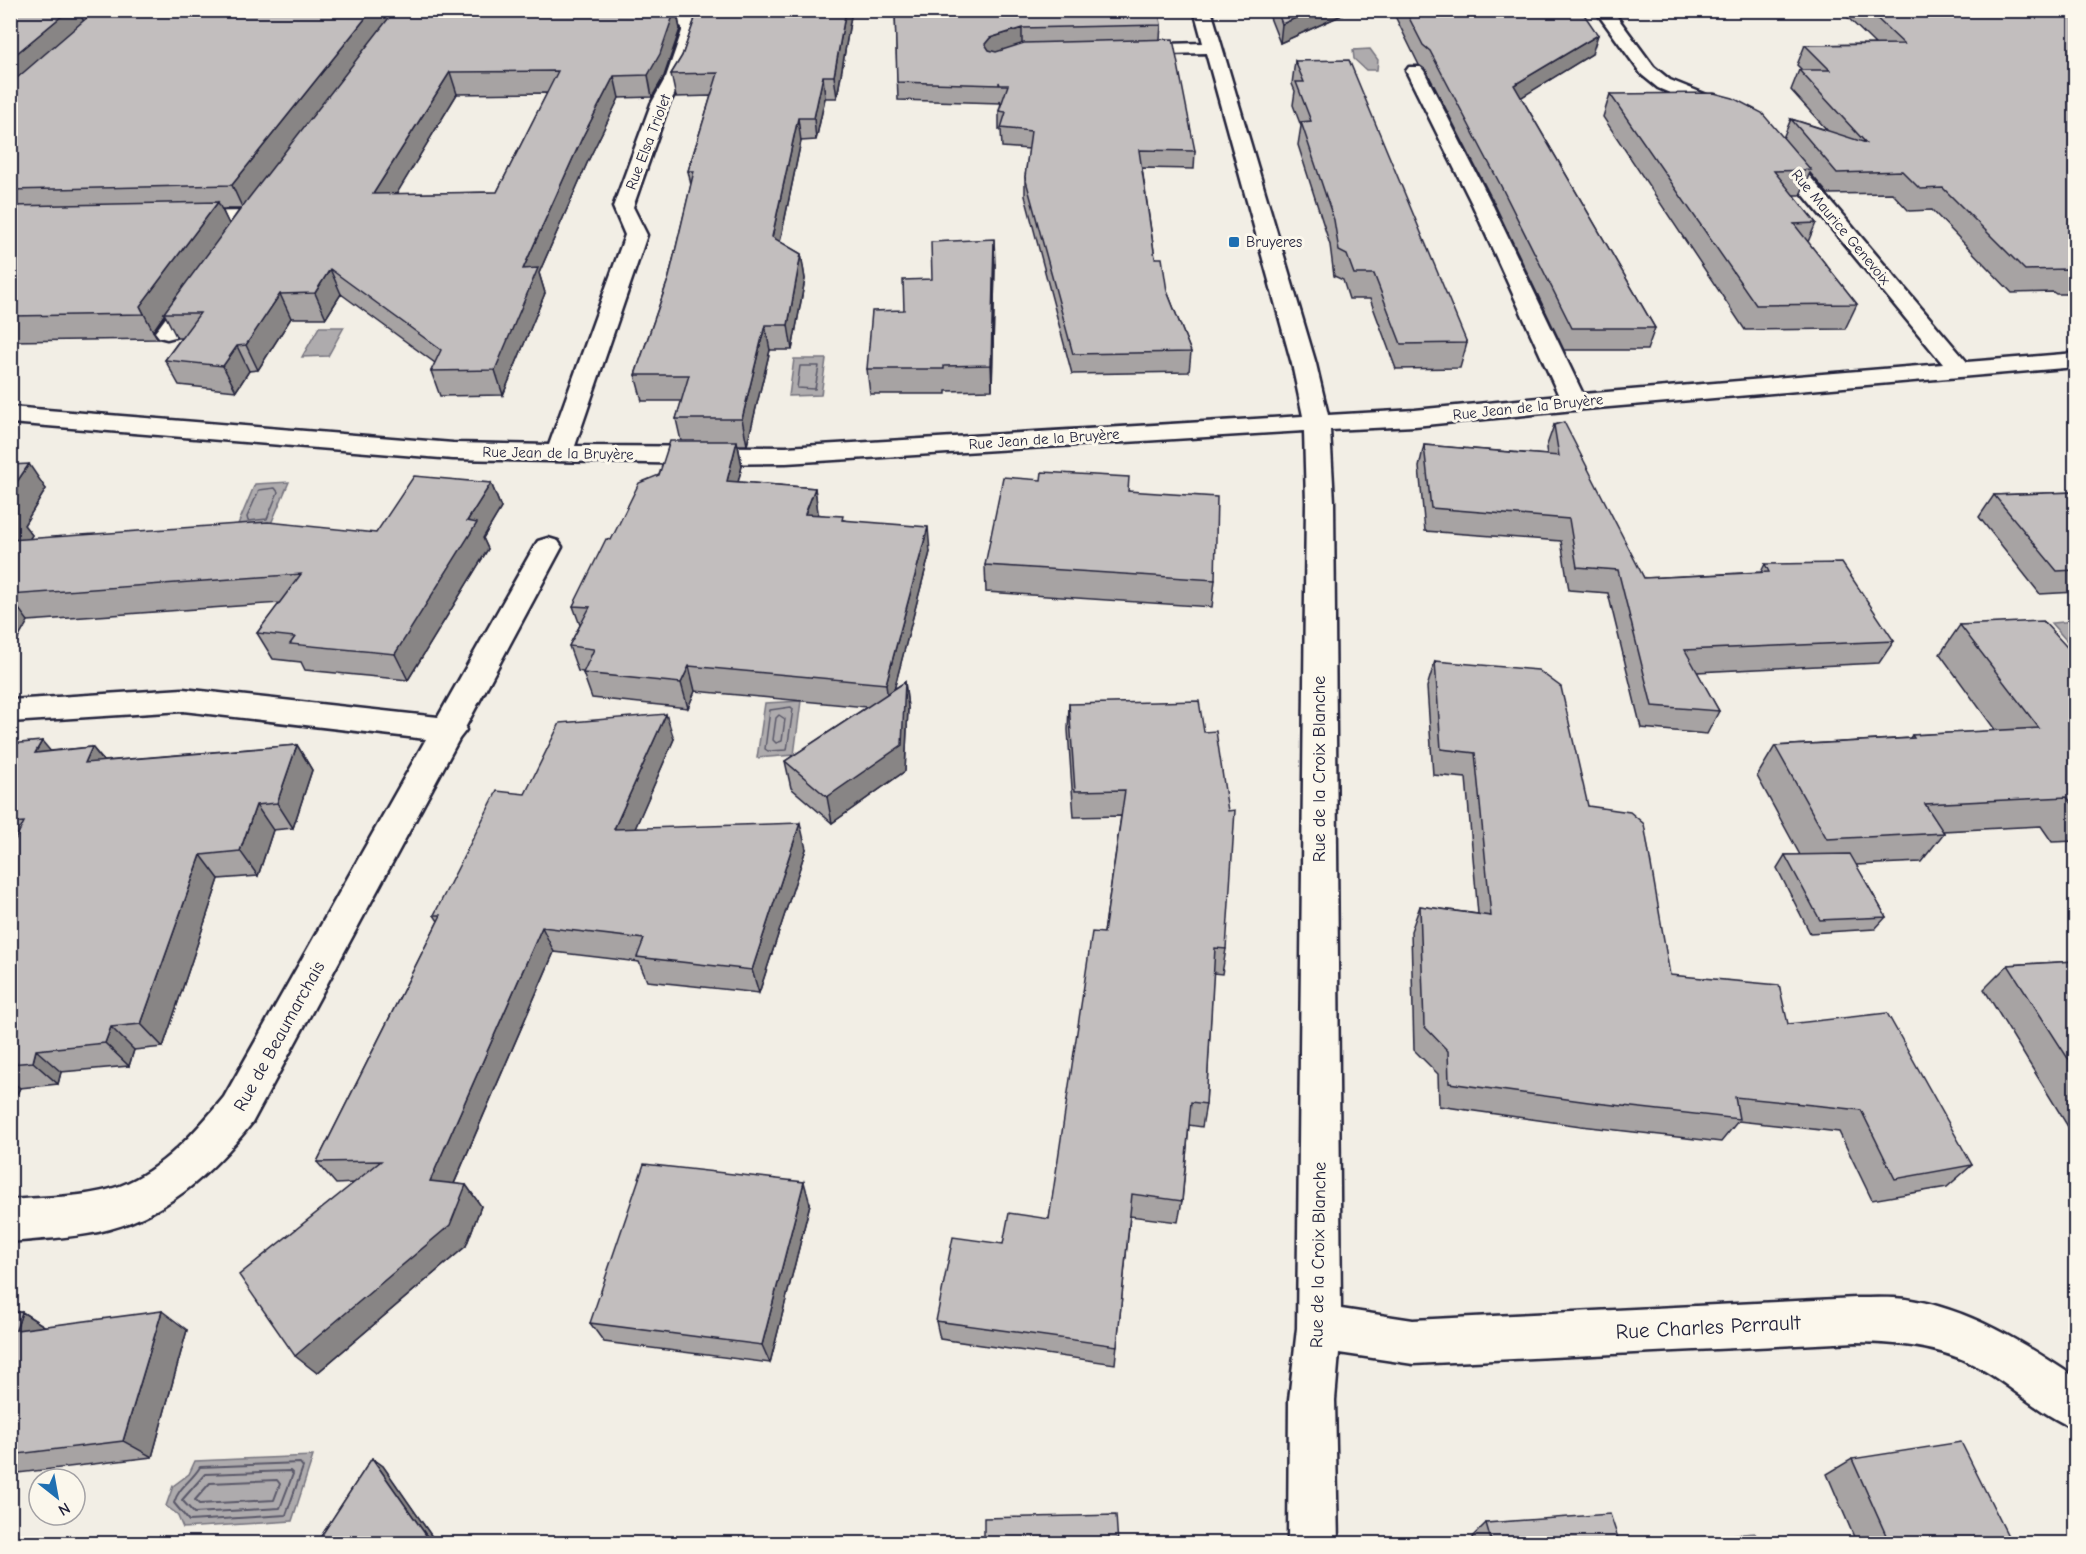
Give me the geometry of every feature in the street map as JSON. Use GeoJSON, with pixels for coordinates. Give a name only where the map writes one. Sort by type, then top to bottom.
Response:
{"type":"FeatureCollection","features":[{"type":"Feature","properties":{"kind":"street","name":"Rue de la Croix Blanche"},"geometry":{"type":"LineString","coordinates":[[1202,10],[1304,364],[1317,423],[1320,502],[1319,1328],[1312,1400],[1313,1544]]}},
{"type":"Feature","properties":{"kind":"street"},"geometry":{"type":"LineString","coordinates":[[1603,10],[1648,71],[1664,84],[1744,119]]}},
{"type":"Feature","properties":{"kind":"street","name":"Rue Elsa Triolet"},"geometry":{"type":"LineString","coordinates":[[559,454],[636,235],[622,207],[660,104],[675,76],[691,31],[690,25],[678,18],[610,15]]}},
{"type":"Feature","properties":{"kind":"street"},"geometry":{"type":"LineString","coordinates":[[10,18],[155,19]]}},
{"type":"Feature","properties":{"kind":"street"},"geometry":{"type":"LineString","coordinates":[[85,39],[109,18]]}},
{"type":"Feature","properties":{"kind":"street"},"geometry":{"type":"LineString","coordinates":[[1114,50],[1212,48]]}},
{"type":"Feature","properties":{"kind":"street"},"geometry":{"type":"LineString","coordinates":[[1415,71],[1483,206],[1574,402]]}},
{"type":"Feature","properties":{"kind":"street","name":"Rue Maurice Genevoix"},"geometry":{"type":"LineString","coordinates":[[1761,131],[1960,369]]}},
{"type":"Feature","properties":{"kind":"street"},"geometry":{"type":"LineString","coordinates":[[236,236],[264,199]]}},
{"type":"Feature","properties":{"kind":"street"},"geometry":{"type":"LineString","coordinates":[[154,219],[250,217]]}},
{"type":"Feature","properties":{"kind":"street"},"geometry":{"type":"LineString","coordinates":[[168,332],[209,275]]}},
{"type":"Feature","properties":{"kind":"street","name":"Rue Jean de la Bruyère"},"geometry":{"type":"LineString","coordinates":[[10,415],[453,451],[697,456],[786,454],[1415,418],[1574,402],[2076,360]]}},
{"type":"Feature","properties":{"kind":"street","name":"Rue de Beaumarchais"},"geometry":{"type":"LineString","coordinates":[[10,1221],[100,1212],[145,1196],[184,1169],[216,1139],[238,1110],[450,730],[548,546]]}},
{"type":"Feature","properties":{"kind":"street"},"geometry":{"type":"LineString","coordinates":[[10,711],[183,700],[450,730]]}},
{"type":"Feature","properties":{"kind":"street","name":"Rue Charles Perrault"},"geometry":{"type":"LineString","coordinates":[[1319,1328],[1413,1342],[1856,1320],[1905,1321],[1952,1334],[2003,1356],[2076,1406]]}},
{"type":"Feature","properties":{"kind":"water"},"geometry":{"type":"Polygon","coordinates":[[[1370,49],[1378,60],[1377,70],[1366,70],[1354,59],[1353,50],[1370,49]]]}},
{"type":"Feature","properties":{"kind":"water"},"geometry":{"type":"Polygon","coordinates":[[[319,327],[344,327],[328,356],[302,357],[319,327]]]}},
{"type":"Feature","properties":{"kind":"water"},"geometry":{"type":"Polygon","coordinates":[[[794,359],[826,359],[821,395],[789,396],[794,359]]]}},
{"type":"Feature","properties":{"kind":"water"},"geometry":{"type":"Polygon","coordinates":[[[289,482],[270,526],[236,529],[255,484],[289,482]]]}},
{"type":"Feature","properties":{"kind":"water"},"geometry":{"type":"Polygon","coordinates":[[[2076,621],[2075,650],[2051,623],[2076,621]]]}},
{"type":"Feature","properties":{"kind":"water"},"geometry":{"type":"Polygon","coordinates":[[[801,701],[794,755],[757,758],[765,703],[801,701]]]}},
{"type":"Feature","properties":{"kind":"water"},"geometry":{"type":"Polygon","coordinates":[[[313,1456],[292,1521],[183,1528],[177,1514],[166,1506],[173,1486],[189,1474],[195,1461],[313,1456]]]}},
{"type":"Feature","properties":{"kind":"water"},"geometry":{"type":"Polygon","coordinates":[[[1755,1533],[1760,1543],[1705,1543],[1703,1537],[1755,1533]]]}},
{"type":"Feature","properties":{"kind":"building"},"geometry":{"type":"Polygon","coordinates":[[[10,10],[69,10],[10,59],[10,10]]]}},
{"type":"Feature","properties":{"kind":"building"},"geometry":{"type":"Polygon","coordinates":[[[96,10],[372,10],[232,185],[10,190],[10,84],[96,10]]]}},
{"type":"Feature","properties":{"kind":"building"},"geometry":{"type":"Polygon","coordinates":[[[395,10],[675,10],[660,54],[648,75],[614,76],[582,138],[523,269],[538,268],[495,370],[431,371],[441,350],[330,269],[315,293],[280,294],[246,345],[237,346],[223,366],[165,360],[200,313],[164,313],[248,199],[395,10]],[[558,71],[450,72],[373,194],[497,192],[558,71]]]}},
{"type":"Feature","properties":{"kind":"building"},"geometry":{"type":"Polygon","coordinates":[[[698,10],[846,10],[834,76],[823,76],[814,118],[798,118],[772,237],[801,254],[788,325],[765,325],[742,419],[676,419],[689,375],[635,375],[669,277],[694,171],[688,171],[718,73],[671,74],[682,56],[698,10]]]}},
{"type":"Feature","properties":{"kind":"building"},"geometry":{"type":"Polygon","coordinates":[[[895,10],[1159,10],[1161,25],[1022,28],[990,38],[985,44],[989,50],[996,52],[1024,43],[1173,39],[1195,151],[1139,150],[1155,258],[1162,258],[1167,291],[1191,352],[1073,354],[1025,177],[1031,131],[1001,128],[1006,112],[999,111],[1008,85],[1000,85],[999,82],[999,85],[897,82],[895,10]]]}},
{"type":"Feature","properties":{"kind":"building"},"geometry":{"type":"Polygon","coordinates":[[[1277,10],[1314,10],[1282,24],[1277,10]]]}},
{"type":"Feature","properties":{"kind":"building"},"geometry":{"type":"Polygon","coordinates":[[[1405,10],[1581,10],[1598,35],[1514,85],[1655,328],[1572,328],[1500,184],[1430,51],[1423,45],[1405,10]]]}},
{"type":"Feature","properties":{"kind":"building"},"geometry":{"type":"Polygon","coordinates":[[[1868,10],[2076,10],[2076,272],[2070,272],[2067,269],[2025,270],[1943,188],[1920,189],[1902,171],[1837,173],[1791,119],[1866,143],[1799,70],[1830,70],[1805,45],[1904,44],[1868,10]]]}},
{"type":"Feature","properties":{"kind":"building"},"geometry":{"type":"Polygon","coordinates":[[[1349,60],[1467,343],[1401,344],[1374,274],[1354,274],[1347,255],[1339,251],[1334,220],[1301,122],[1311,121],[1296,82],[1304,82],[1295,61],[1349,60]]]}},
{"type":"Feature","properties":{"kind":"building"},"geometry":{"type":"Polygon","coordinates":[[[1714,93],[1733,98],[1762,113],[1811,170],[1774,171],[1816,223],[1794,224],[1857,304],[1756,305],[1610,94],[1714,93]]]}},
{"type":"Feature","properties":{"kind":"building"},"geometry":{"type":"Polygon","coordinates":[[[218,202],[140,306],[144,314],[10,316],[10,206],[218,202]]]}},
{"type":"Feature","properties":{"kind":"building"},"geometry":{"type":"Polygon","coordinates":[[[994,239],[991,365],[944,366],[944,369],[867,369],[872,311],[904,310],[903,280],[932,279],[931,242],[994,239]]]}},
{"type":"Feature","properties":{"kind":"building"},"geometry":{"type":"Polygon","coordinates":[[[1564,422],[1644,578],[1769,572],[1765,564],[1842,563],[1894,641],[1685,650],[1719,711],[1652,706],[1618,570],[1577,567],[1569,519],[1431,508],[1424,445],[1559,456],[1554,425],[1564,422]]]}},
{"type":"Feature","properties":{"kind":"building"},"geometry":{"type":"Polygon","coordinates":[[[670,441],[737,441],[727,481],[815,488],[805,514],[843,516],[842,520],[928,527],[886,684],[689,666],[681,683],[583,673],[594,649],[569,646],[590,607],[573,606],[606,539],[611,540],[639,483],[659,475],[670,441]]]}},
{"type":"Feature","properties":{"kind":"building"},"geometry":{"type":"Polygon","coordinates":[[[29,464],[10,492],[10,465],[29,464]]]}},
{"type":"Feature","properties":{"kind":"building"},"geometry":{"type":"Polygon","coordinates":[[[1042,472],[1129,477],[1128,491],[1217,497],[1215,580],[985,565],[1003,477],[1041,480],[1042,472]]]}},
{"type":"Feature","properties":{"kind":"building"},"geometry":{"type":"Polygon","coordinates":[[[414,476],[491,483],[467,521],[477,523],[395,654],[290,644],[295,637],[257,633],[301,574],[10,595],[10,540],[268,522],[376,533],[414,476]]]}},
{"type":"Feature","properties":{"kind":"building"},"geometry":{"type":"Polygon","coordinates":[[[2076,492],[2076,570],[2057,571],[1994,495],[2076,492]]]}},
{"type":"Feature","properties":{"kind":"building"},"geometry":{"type":"Polygon","coordinates":[[[2043,621],[2076,657],[2076,809],[2067,797],[1925,804],[1944,833],[1827,839],[1775,746],[2039,728],[1960,625],[2043,621]]]}},
{"type":"Feature","properties":{"kind":"building"},"geometry":{"type":"Polygon","coordinates":[[[1435,661],[1538,670],[1561,687],[1588,806],[1630,812],[1644,824],[1670,975],[1779,985],[1788,1024],[1887,1013],[1972,1165],[1895,1179],[1861,1110],[1735,1097],[1739,1119],[1449,1083],[1448,1051],[1424,1026],[1420,906],[1491,916],[1475,753],[1441,749],[1435,661]]]}},
{"type":"Feature","properties":{"kind":"building"},"geometry":{"type":"Polygon","coordinates":[[[905,682],[902,745],[827,797],[785,761],[905,682]]]}},
{"type":"Feature","properties":{"kind":"building"},"geometry":{"type":"Polygon","coordinates":[[[1199,701],[1204,732],[1216,731],[1228,811],[1235,810],[1226,949],[1215,948],[1206,1104],[1191,1102],[1182,1201],[1132,1194],[1117,1346],[936,1321],[953,1237],[1003,1244],[1009,1213],[1049,1219],[1092,932],[1104,933],[1125,790],[1075,791],[1069,704],[1199,701]]]}},
{"type":"Feature","properties":{"kind":"building"},"geometry":{"type":"Polygon","coordinates":[[[666,714],[614,829],[800,823],[752,970],[637,957],[644,939],[542,927],[430,1181],[466,1185],[450,1225],[295,1356],[239,1275],[381,1161],[317,1162],[441,915],[434,915],[497,791],[525,794],[560,723],[666,714]]]}},
{"type":"Feature","properties":{"kind":"building"},"geometry":{"type":"Polygon","coordinates":[[[42,741],[35,753],[92,747],[85,763],[297,745],[277,803],[256,805],[240,851],[201,855],[141,1024],[111,1027],[105,1043],[36,1050],[33,1062],[10,1064],[10,850],[24,822],[10,823],[10,744],[42,741]]]}},
{"type":"Feature","properties":{"kind":"building"},"geometry":{"type":"Polygon","coordinates":[[[1850,854],[1886,917],[1820,920],[1785,855],[1850,854]]]}},
{"type":"Feature","properties":{"kind":"building"},"geometry":{"type":"Polygon","coordinates":[[[2076,961],[2076,1071],[2008,965],[2076,961]]]}},
{"type":"Feature","properties":{"kind":"building"},"geometry":{"type":"Polygon","coordinates":[[[644,1164],[804,1182],[762,1345],[590,1323],[644,1164]]]}},
{"type":"Feature","properties":{"kind":"building"},"geometry":{"type":"Polygon","coordinates":[[[162,1311],[123,1441],[10,1455],[10,1313],[22,1312],[16,1330],[162,1311]]]}},
{"type":"Feature","properties":{"kind":"building"},"geometry":{"type":"Polygon","coordinates":[[[1961,1442],[2012,1544],[1890,1544],[1852,1459],[1961,1442]]]}},
{"type":"Feature","properties":{"kind":"building"},"geometry":{"type":"Polygon","coordinates":[[[372,1458],[428,1538],[318,1541],[372,1458]]]}},
{"type":"Feature","properties":{"kind":"building"},"geometry":{"type":"Polygon","coordinates":[[[1610,1514],[1620,1544],[1492,1544],[1486,1523],[1610,1514]]]}},
{"type":"Feature","properties":{"kind":"building"},"geometry":{"type":"Polygon","coordinates":[[[1116,1515],[1118,1544],[984,1544],[984,1518],[1116,1515]]]}},
{"type":"Feature","properties":{"kind":"place","name":"Bruyeres"},"geometry":{"type":"Point","coordinates":[1234,242]}}]}
